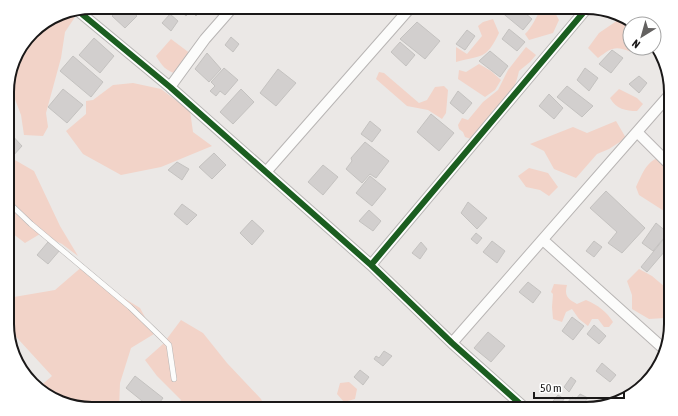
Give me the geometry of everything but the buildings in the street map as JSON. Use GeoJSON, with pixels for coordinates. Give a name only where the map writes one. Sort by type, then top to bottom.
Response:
{"type":"FeatureCollection","features":[{"type":"Feature","properties":{"kind":"street"},"geometry":{"type":"LineString","coordinates":[[170,87],[205,39],[227,14]]}},
{"type":"Feature","properties":{"kind":"street"},"geometry":{"type":"LineString","coordinates":[[266,172],[405,14]]}},
{"type":"Feature","properties":{"kind":"street"},"geometry":{"type":"LineString","coordinates":[[371,265],[583,14]]}},
{"type":"Feature","properties":{"kind":"street"},"geometry":{"type":"LineString","coordinates":[[83,15],[170,87],[371,265],[452,343],[518,402]]}},
{"type":"Feature","properties":{"kind":"street"},"geometry":{"type":"LineString","coordinates":[[452,343],[638,133],[664,101]]}},
{"type":"Feature","properties":{"kind":"street"},"geometry":{"type":"LineString","coordinates":[[638,133],[664,159]]}},
{"type":"Feature","properties":{"kind":"street"},"geometry":{"type":"LineString","coordinates":[[543,240],[661,346]]}},
{"type":"Feature","properties":{"kind":"lane"},"geometry":{"type":"LineString","coordinates":[[14,208],[31,224],[130,307],[160,336],[169,346],[174,379]]}},
{"type":"Feature","properties":{"kind":"shaded area"},"geometry":{"type":"Polygon","coordinates":[[[538,14],[556,14],[559,20],[553,33],[529,40],[525,34],[538,14]]]}},
{"type":"Feature","properties":{"kind":"shaded area"},"geometry":{"type":"Polygon","coordinates":[[[76,16],[65,32],[61,58],[46,113],[48,127],[43,136],[24,135],[21,115],[14,97],[14,92],[18,67],[24,53],[40,33],[48,27],[67,18],[76,16]]]}},
{"type":"Feature","properties":{"kind":"shaded area"},"geometry":{"type":"Polygon","coordinates":[[[493,19],[499,33],[487,52],[478,57],[456,62],[456,47],[467,54],[482,36],[478,26],[483,22],[493,19]]]}},
{"type":"Feature","properties":{"kind":"shaded area"},"geometry":{"type":"Polygon","coordinates":[[[617,21],[622,23],[622,49],[617,48],[610,50],[598,58],[588,48],[599,33],[617,21]]]}},
{"type":"Feature","properties":{"kind":"shaded area"},"geometry":{"type":"Polygon","coordinates":[[[171,39],[191,54],[177,74],[165,68],[156,56],[171,39]]]}},
{"type":"Feature","properties":{"kind":"shaded area"},"geometry":{"type":"Polygon","coordinates":[[[526,47],[536,55],[519,71],[516,83],[507,99],[493,110],[489,119],[471,139],[465,137],[458,125],[462,118],[468,120],[483,102],[498,90],[508,70],[526,47]]]}},
{"type":"Feature","properties":{"kind":"shaded area"},"geometry":{"type":"Polygon","coordinates":[[[479,64],[491,71],[501,80],[495,90],[485,97],[458,79],[459,70],[466,72],[479,64]]]}},
{"type":"Feature","properties":{"kind":"shaded area"},"geometry":{"type":"Polygon","coordinates":[[[379,72],[384,73],[419,103],[427,100],[435,87],[444,86],[448,90],[446,113],[442,119],[428,110],[407,106],[376,79],[379,72]]]}},
{"type":"Feature","properties":{"kind":"shaded area"},"geometry":{"type":"Polygon","coordinates":[[[133,83],[161,89],[190,111],[193,132],[212,146],[161,167],[121,175],[83,154],[66,131],[86,114],[86,101],[93,100],[113,85],[133,83]]]}},
{"type":"Feature","properties":{"kind":"shaded area"},"geometry":{"type":"Polygon","coordinates":[[[619,89],[637,98],[643,104],[637,111],[622,109],[612,102],[610,98],[619,89]]]}},
{"type":"Feature","properties":{"kind":"shaded area"},"geometry":{"type":"Polygon","coordinates":[[[616,121],[626,138],[609,149],[597,154],[576,178],[554,169],[544,151],[530,144],[573,127],[587,133],[616,121]]]}},
{"type":"Feature","properties":{"kind":"shaded area"},"geometry":{"type":"Polygon","coordinates":[[[663,156],[664,211],[639,195],[636,187],[648,165],[657,158],[663,156]]]}},
{"type":"Feature","properties":{"kind":"shaded area"},"geometry":{"type":"Polygon","coordinates":[[[14,159],[34,171],[60,226],[78,256],[62,244],[40,234],[25,243],[14,235],[14,159]]]}},
{"type":"Feature","properties":{"kind":"shaded area"},"geometry":{"type":"Polygon","coordinates":[[[529,168],[548,173],[558,187],[549,196],[540,190],[526,187],[518,176],[529,168]]]}},
{"type":"Feature","properties":{"kind":"shaded area"},"geometry":{"type":"Polygon","coordinates":[[[84,265],[101,284],[140,308],[154,334],[131,348],[120,383],[119,402],[76,401],[57,394],[42,384],[52,376],[15,336],[14,297],[55,290],[84,265]]]}},
{"type":"Feature","properties":{"kind":"shaded area"},"geometry":{"type":"Polygon","coordinates":[[[639,269],[652,276],[664,286],[664,318],[649,319],[632,309],[632,295],[627,281],[639,269]]]}},
{"type":"Feature","properties":{"kind":"shaded area"},"geometry":{"type":"Polygon","coordinates":[[[554,284],[567,285],[566,295],[571,300],[577,304],[586,300],[590,302],[605,312],[613,322],[609,327],[604,327],[598,319],[592,319],[588,326],[579,319],[572,309],[566,312],[562,322],[553,319],[553,294],[551,292],[554,284]]]}},
{"type":"Feature","properties":{"kind":"shaded area"},"geometry":{"type":"Polygon","coordinates":[[[181,320],[203,333],[227,363],[262,402],[180,402],[181,400],[157,376],[145,360],[163,344],[181,320]]]}},
{"type":"Feature","properties":{"kind":"shaded area"},"geometry":{"type":"Polygon","coordinates":[[[349,382],[357,389],[355,399],[344,402],[337,394],[340,383],[349,382]]]}},
{"type":"Feature","properties":{"kind":"cycle path"},"geometry":{"type":"LineString","coordinates":[[371,265],[582,14]]}},
{"type":"Feature","properties":{"kind":"cycle path"},"geometry":{"type":"LineString","coordinates":[[83,15],[170,87],[371,265],[452,343],[518,402]]}}]}
